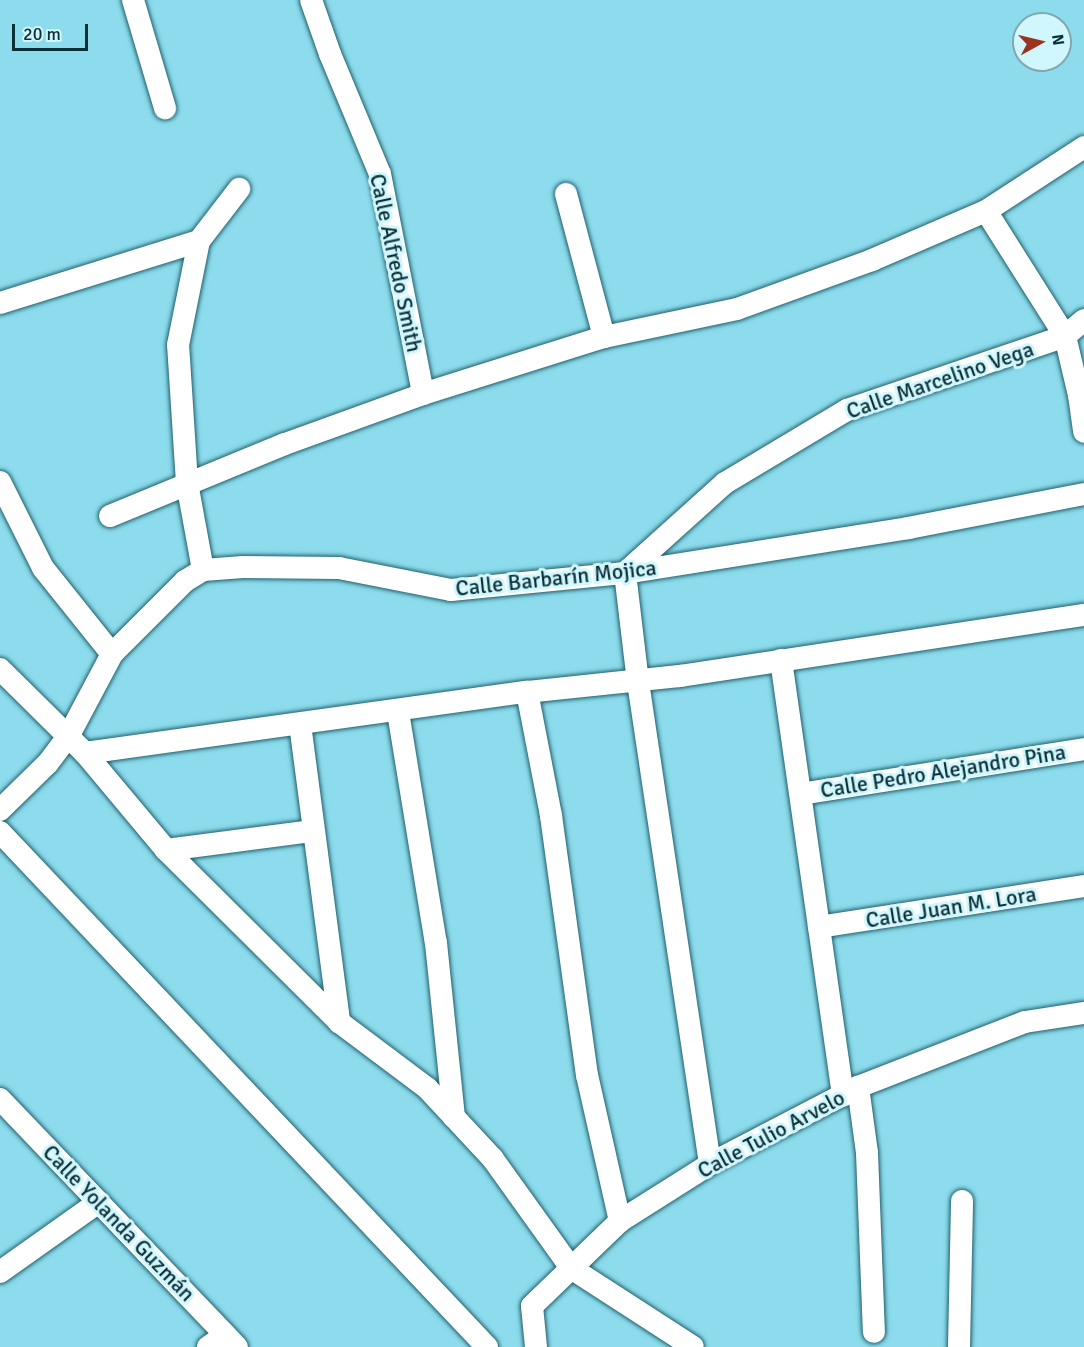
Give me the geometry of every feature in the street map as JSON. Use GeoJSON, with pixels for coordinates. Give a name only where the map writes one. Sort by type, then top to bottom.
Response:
{"type":"FeatureCollection","features":[{"type":"Feature","properties":{"kind":"street"},"geometry":{"type":"LineString","coordinates":[[133,0],[165,108]]}},
{"type":"Feature","properties":{"kind":"street","name":"Calle Alfredo Smith"},"geometry":{"type":"LineString","coordinates":[[311,0],[330,54],[380,174],[423,394]]}},
{"type":"Feature","properties":{"kind":"street"},"geometry":{"type":"LineString","coordinates":[[110,516],[187,483],[423,394],[603,337],[738,309],[872,260],[986,211],[1084,147]]}},
{"type":"Feature","properties":{"kind":"street"},"geometry":{"type":"LineString","coordinates":[[0,810],[48,763],[69,735],[112,654],[185,581],[202,570],[187,483],[178,345],[199,241],[239,189]]}},
{"type":"Feature","properties":{"kind":"street"},"geometry":{"type":"LineString","coordinates":[[566,194],[603,337]]}},
{"type":"Feature","properties":{"kind":"street"},"geometry":{"type":"LineString","coordinates":[[986,211],[1065,336],[1079,395],[1084,432]]}},
{"type":"Feature","properties":{"kind":"street"},"geometry":{"type":"LineString","coordinates":[[0,303],[199,241]]}},
{"type":"Feature","properties":{"kind":"street","name":"Calle Marcelino Vega"},"geometry":{"type":"LineString","coordinates":[[625,573],[725,483],[847,410],[1065,336],[1084,320]]}},
{"type":"Feature","properties":{"kind":"street"},"geometry":{"type":"LineString","coordinates":[[0,482],[43,568],[112,654]]}},
{"type":"Feature","properties":{"kind":"street","name":"Calle Barbarín Mojica"},"geometry":{"type":"LineString","coordinates":[[202,570],[243,567],[339,568],[451,590],[625,573],[908,528],[1084,494]]}},
{"type":"Feature","properties":{"kind":"street"},"geometry":{"type":"LineString","coordinates":[[625,573],[638,682],[710,1164]]}},
{"type":"Feature","properties":{"kind":"street"},"geometry":{"type":"LineString","coordinates":[[85,753],[527,693],[638,682],[1084,615]]}},
{"type":"Feature","properties":{"kind":"street"},"geometry":{"type":"LineString","coordinates":[[781,660],[819,927],[850,1092],[867,1153],[874,1332]]}},
{"type":"Feature","properties":{"kind":"street"},"geometry":{"type":"LineString","coordinates":[[0,669],[69,735],[166,850],[339,1022],[427,1088],[493,1159],[571,1268],[693,1347]]}},
{"type":"Feature","properties":{"kind":"street"},"geometry":{"type":"LineString","coordinates":[[527,693],[551,816],[587,1075],[620,1221]]}},
{"type":"Feature","properties":{"kind":"street"},"geometry":{"type":"LineString","coordinates":[[398,712],[436,943],[454,1117]]}},
{"type":"Feature","properties":{"kind":"street"},"geometry":{"type":"LineString","coordinates":[[300,724],[339,1022]]}},
{"type":"Feature","properties":{"kind":"street","name":"Calle Pedro Alejandro Pina"},"geometry":{"type":"LineString","coordinates":[[801,794],[1084,749]]}},
{"type":"Feature","properties":{"kind":"street"},"geometry":{"type":"LineString","coordinates":[[166,850],[313,831]]}},
{"type":"Feature","properties":{"kind":"street"},"geometry":{"type":"LineString","coordinates":[[0,832],[487,1347]]}},
{"type":"Feature","properties":{"kind":"street","name":"Calle Juan M. Lora"},"geometry":{"type":"LineString","coordinates":[[819,927],[1084,886]]}},
{"type":"Feature","properties":{"kind":"street","name":"Calle Tulio Arvelo"},"geometry":{"type":"LineString","coordinates":[[536,1347],[532,1306],[620,1221],[710,1164],[850,1092],[1025,1022],[1084,1013]]}},
{"type":"Feature","properties":{"kind":"street","name":"Calle Yolanda Guzmán"},"geometry":{"type":"LineString","coordinates":[[0,1099],[99,1202],[223,1343]]}},
{"type":"Feature","properties":{"kind":"street"},"geometry":{"type":"LineString","coordinates":[[959,1347],[962,1201]]}},
{"type":"Feature","properties":{"kind":"street"},"geometry":{"type":"LineString","coordinates":[[0,1272],[99,1202]]}}]}
